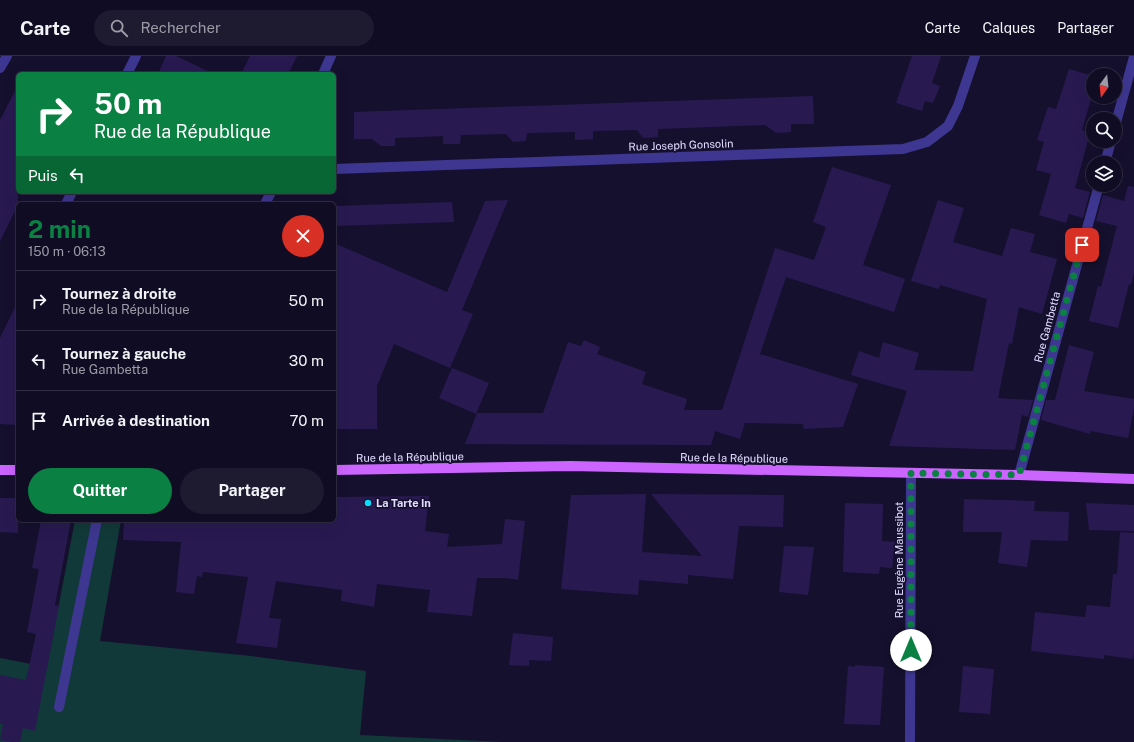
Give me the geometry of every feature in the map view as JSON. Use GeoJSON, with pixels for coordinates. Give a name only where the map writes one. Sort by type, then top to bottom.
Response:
{"type":"FeatureCollection","features":[{"type":"Feature","properties":{"kind":"main road","name":"Rue de la République"},"geometry":{"type":"LineString","coordinates":[[336,470],[570,466],[1019,475],[1134,479]]}},
{"type":"Feature","properties":{"kind":"main road"},"geometry":{"type":"LineString","coordinates":[[0,470],[16,470]]}},
{"type":"Feature","properties":{"kind":"street"},"geometry":{"type":"LineString","coordinates":[[0,68],[7,56]]}},
{"type":"Feature","properties":{"kind":"street"},"geometry":{"type":"LineString","coordinates":[[128,72],[136,56]]}},
{"type":"Feature","properties":{"kind":"street"},"geometry":{"type":"LineString","coordinates":[[324,72],[331,56]]}},
{"type":"Feature","properties":{"kind":"street","name":"Rue Joseph Gonsolin"},"geometry":{"type":"LineString","coordinates":[[336,170],[903,149],[928,142],[948,126],[958,106],[975,56]]}},
{"type":"Feature","properties":{"kind":"street"},"geometry":{"type":"LineString","coordinates":[[1119,112],[1134,57]]}},
{"type":"Feature","properties":{"kind":"street","name":"Rue Gambetta"},"geometry":{"type":"LineString","coordinates":[[1019,475],[1097,192]]}},
{"type":"Feature","properties":{"kind":"street","name":"Rue Eugène Maussibot"},"geometry":{"type":"LineString","coordinates":[[910,742],[911,473]]}},
{"type":"Feature","properties":{"kind":"street"},"geometry":{"type":"LineString","coordinates":[[59,707],[97,522]]}},
{"type":"Feature","properties":{"kind":"green space"},"geometry":{"type":"Polygon","coordinates":[[[75,522],[121,522],[100,641],[251,656],[366,671],[360,735],[502,742],[0,742],[0,658],[47,667],[75,522]]]}},
{"type":"Feature","properties":{"kind":"building"},"geometry":{"type":"Polygon","coordinates":[[[166,56],[176,56],[210,72],[159,72],[166,56]]]}},
{"type":"Feature","properties":{"kind":"building"},"geometry":{"type":"Polygon","coordinates":[[[250,56],[297,56],[289,72],[242,72],[250,56]]]}},
{"type":"Feature","properties":{"kind":"building"},"geometry":{"type":"Polygon","coordinates":[[[912,56],[941,56],[932,83],[940,86],[933,103],[925,101],[922,111],[896,103],[912,56]]]}},
{"type":"Feature","properties":{"kind":"building"},"geometry":{"type":"Polygon","coordinates":[[[1069,69],[1086,74],[1086,104],[1090,104],[1082,130],[1086,132],[1086,148],[1075,188],[1090,192],[1083,218],[1069,214],[1066,223],[1039,215],[1051,174],[1036,170],[1044,142],[1037,140],[1048,107],[1056,109],[1069,69]]]}},
{"type":"Feature","properties":{"kind":"building"},"geometry":{"type":"Polygon","coordinates":[[[16,89],[16,194],[18,194],[18,202],[16,202],[16,209],[0,241],[0,120],[16,89]]]}},
{"type":"Feature","properties":{"kind":"building"},"geometry":{"type":"Polygon","coordinates":[[[813,96],[814,124],[791,124],[791,132],[776,133],[765,125],[658,129],[658,137],[643,138],[637,130],[593,131],[593,139],[575,140],[575,132],[527,133],[526,141],[513,142],[506,134],[461,135],[460,144],[443,144],[443,136],[395,138],[395,146],[381,146],[372,139],[354,139],[354,112],[813,96]]]}},
{"type":"Feature","properties":{"kind":"building"},"geometry":{"type":"Polygon","coordinates":[[[832,167],[891,185],[863,265],[905,279],[894,312],[786,277],[760,354],[858,384],[843,427],[804,429],[803,424],[745,423],[740,439],[715,431],[711,445],[465,444],[477,413],[543,413],[568,342],[581,346],[584,340],[600,347],[597,354],[646,372],[642,384],[687,399],[684,410],[722,410],[775,248],[814,260],[826,227],[813,222],[832,167]]]}},
{"type":"Feature","properties":{"kind":"building"},"geometry":{"type":"Polygon","coordinates":[[[1128,186],[1134,187],[1134,272],[1131,285],[1129,284],[1118,328],[1089,321],[1098,286],[1101,287],[1117,226],[1096,221],[1103,195],[1124,201],[1128,186]]]}},
{"type":"Feature","properties":{"kind":"building"},"geometry":{"type":"Polygon","coordinates":[[[508,200],[462,310],[473,314],[450,368],[394,344],[377,386],[377,429],[336,429],[336,244],[447,292],[485,201],[508,200]]]}},
{"type":"Feature","properties":{"kind":"building"},"geometry":{"type":"Polygon","coordinates":[[[938,200],[964,208],[953,242],[1002,256],[1011,228],[1035,234],[1030,252],[1057,259],[1042,314],[1019,307],[1012,344],[1009,343],[998,398],[1033,400],[1028,417],[1022,415],[1015,450],[889,446],[907,391],[851,375],[859,351],[879,358],[883,342],[919,353],[914,370],[973,371],[987,299],[940,285],[939,289],[911,281],[938,200]]]}},
{"type":"Feature","properties":{"kind":"building"},"geometry":{"type":"Polygon","coordinates":[[[452,202],[454,222],[336,226],[336,206],[452,202]]]}},
{"type":"Feature","properties":{"kind":"building"},"geometry":{"type":"Polygon","coordinates":[[[16,305],[16,425],[0,424],[0,338],[16,305]]]}},
{"type":"Feature","properties":{"kind":"building"},"geometry":{"type":"Polygon","coordinates":[[[1069,345],[1094,352],[1084,391],[1134,399],[1134,408],[1128,438],[1090,431],[1090,434],[1041,420],[1046,400],[1055,400],[1069,345]]]}},
{"type":"Feature","properties":{"kind":"building"},"geometry":{"type":"Polygon","coordinates":[[[452,368],[489,383],[476,414],[439,398],[452,368]]]}},
{"type":"Feature","properties":{"kind":"building"},"geometry":{"type":"Polygon","coordinates":[[[646,494],[642,552],[702,556],[651,494],[784,495],[783,527],[739,526],[733,579],[688,575],[688,584],[639,580],[638,595],[561,589],[571,495],[646,494]]]}},
{"type":"Feature","properties":{"kind":"building"},"geometry":{"type":"Polygon","coordinates":[[[429,496],[425,531],[449,534],[447,547],[502,544],[505,519],[525,521],[518,580],[507,578],[477,578],[472,616],[427,612],[430,590],[377,584],[374,607],[341,601],[342,590],[276,581],[269,618],[281,619],[277,648],[236,643],[248,577],[203,572],[202,577],[197,576],[194,594],[176,592],[181,542],[123,540],[124,522],[336,522],[336,497],[429,496]]]}},
{"type":"Feature","properties":{"kind":"building"},"geometry":{"type":"Polygon","coordinates":[[[0,498],[16,498],[16,522],[18,522],[18,533],[0,532],[0,498]]]}},
{"type":"Feature","properties":{"kind":"building"},"geometry":{"type":"Polygon","coordinates":[[[964,499],[1035,501],[1034,511],[1069,512],[1068,541],[1031,540],[1027,567],[998,563],[1002,532],[963,532],[964,499]]]}},
{"type":"Feature","properties":{"kind":"building"},"geometry":{"type":"Polygon","coordinates":[[[845,503],[883,504],[882,541],[895,542],[892,568],[880,567],[879,574],[843,572],[845,503]]]}},
{"type":"Feature","properties":{"kind":"building"},"geometry":{"type":"Polygon","coordinates":[[[1086,503],[1134,505],[1134,531],[1089,530],[1086,503]]]}},
{"type":"Feature","properties":{"kind":"building"},"geometry":{"type":"Polygon","coordinates":[[[41,522],[71,522],[55,605],[59,606],[35,731],[23,728],[20,742],[11,742],[0,740],[3,724],[0,724],[0,675],[26,680],[36,634],[27,632],[39,569],[32,568],[41,522]]]}},
{"type":"Feature","properties":{"kind":"building"},"geometry":{"type":"Polygon","coordinates":[[[1120,532],[1134,533],[1133,659],[1104,655],[1104,659],[1031,651],[1035,612],[1085,617],[1087,605],[1110,607],[1113,574],[1117,574],[1120,532]]]}},
{"type":"Feature","properties":{"kind":"building"},"geometry":{"type":"Polygon","coordinates":[[[784,546],[814,547],[808,595],[779,592],[784,546]]]}},
{"type":"Feature","properties":{"kind":"building"},"geometry":{"type":"Polygon","coordinates":[[[513,633],[553,637],[551,661],[529,660],[529,666],[509,665],[513,633]]]}},
{"type":"Feature","properties":{"kind":"building"},"geometry":{"type":"Polygon","coordinates":[[[855,665],[884,667],[880,725],[844,724],[848,666],[855,667],[855,665]]]}},
{"type":"Feature","properties":{"kind":"building"},"geometry":{"type":"Polygon","coordinates":[[[963,666],[994,669],[990,714],[959,712],[963,666]]]}},
{"type":"Feature","properties":{"kind":"place","name":"La Tarte In"},"geometry":{"type":"Point","coordinates":[368,503]}},
{"type":"Feature","properties":{"kind":"route"},"geometry":{"type":"LineString","coordinates":[[911,650],[911,473],[1019,475],[1082,245]]}}]}
